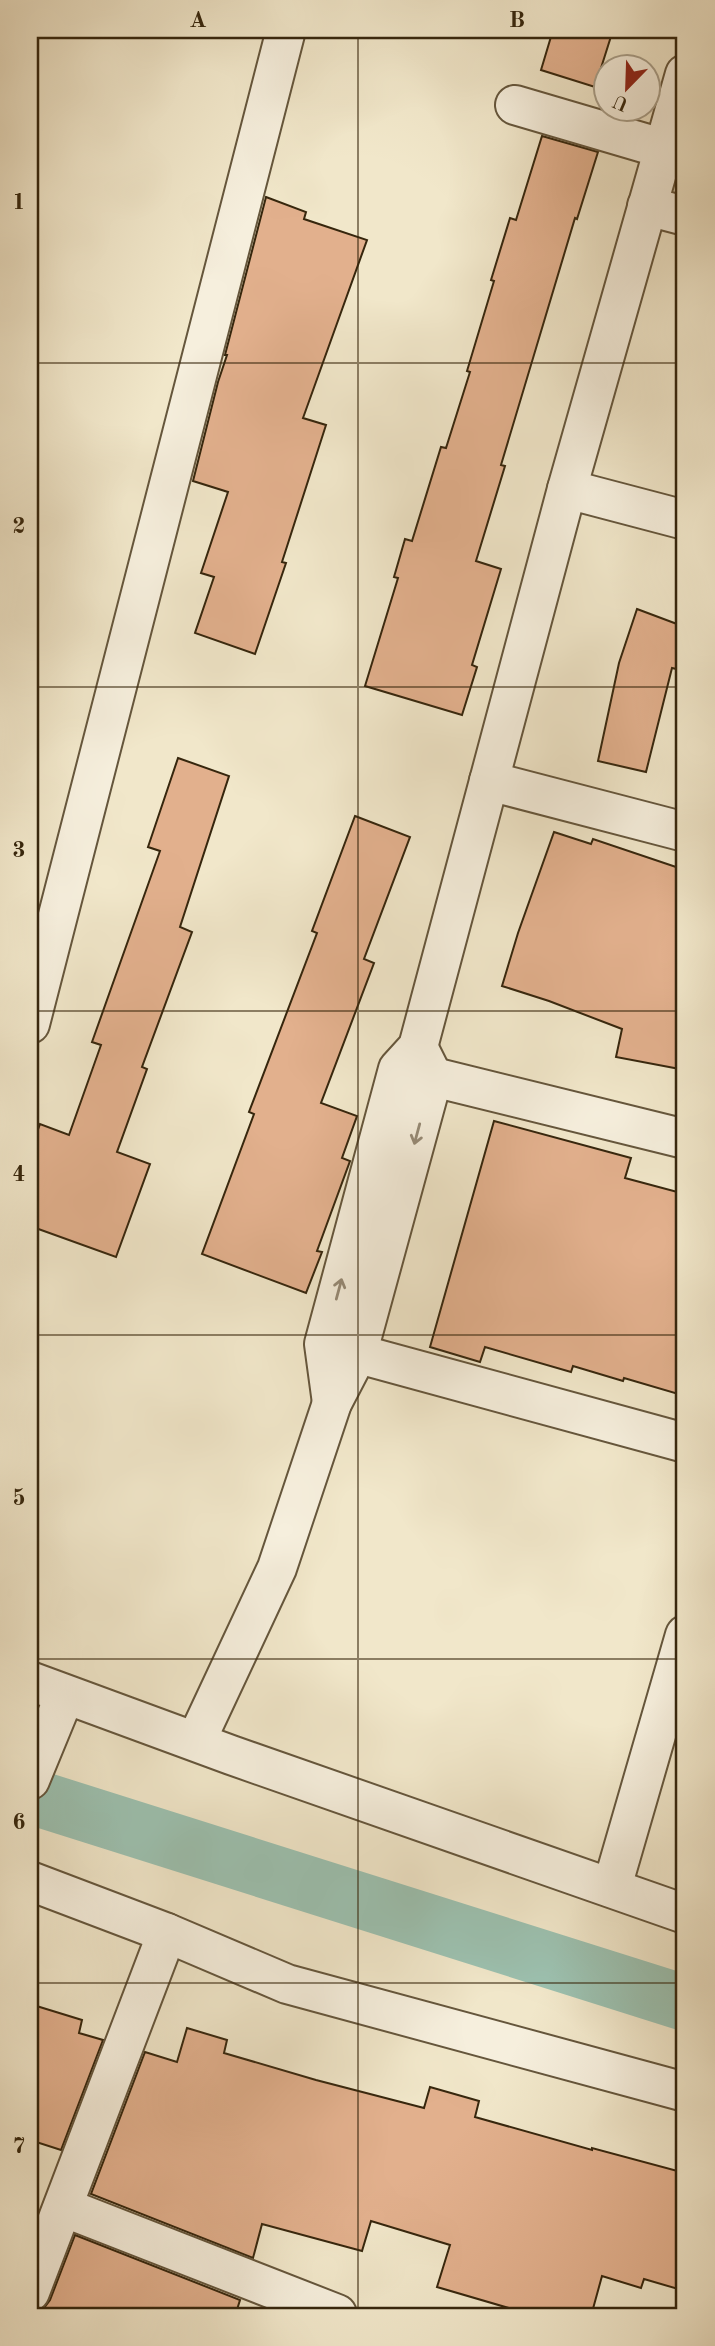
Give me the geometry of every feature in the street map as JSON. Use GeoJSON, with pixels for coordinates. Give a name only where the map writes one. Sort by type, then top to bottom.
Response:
{"type":"FeatureCollection","features":[{"type":"Feature","properties":{"kind":"street"},"geometry":{"type":"LineString","coordinates":[[30,1024],[286,30]]}},
{"type":"Feature","properties":{"kind":"street"},"geometry":{"type":"LineString","coordinates":[[196,1741],[277,1568],[332,1403],[340,1349],[567,489],[647,206],[674,152],[685,74]]}},
{"type":"Feature","properties":{"kind":"street"},"geometry":{"type":"LineString","coordinates":[[515,105],[674,152]]}},
{"type":"Feature","properties":{"kind":"street"},"geometry":{"type":"LineString","coordinates":[[647,206],[685,216]]}},
{"type":"Feature","properties":{"kind":"street"},"geometry":{"type":"LineString","coordinates":[[567,489],[685,520]]}},
{"type":"Feature","properties":{"kind":"street"},"geometry":{"type":"LineString","coordinates":[[488,781],[685,832]]}},
{"type":"Feature","properties":{"kind":"street"},"geometry":{"type":"LineString","coordinates":[[417,1064],[685,1139]]}},
{"type":"Feature","properties":{"kind":"street"},"geometry":{"type":"LineString","coordinates":[[340,1349],[685,1443]]}},
{"type":"Feature","properties":{"kind":"street"},"geometry":{"type":"LineString","coordinates":[[612,1888],[685,1635]]}},
{"type":"Feature","properties":{"kind":"street"},"geometry":{"type":"LineString","coordinates":[[30,1780],[47,1737],[48,1688],[685,1914]]}},
{"type":"Feature","properties":{"kind":"street"},"geometry":{"type":"LineString","coordinates":[[30,1881],[167,1933],[288,1984],[685,2092]]}},
{"type":"Feature","properties":{"kind":"street"},"geometry":{"type":"LineString","coordinates":[[30,2292],[167,1933]]}},
{"type":"Feature","properties":{"kind":"street"},"geometry":{"type":"LineString","coordinates":[[62,2207],[337,2314]]}},
{"type":"Feature","properties":{"kind":"building"},"geometry":{"type":"Polygon","coordinates":[[[553,30],[613,30],[606,52],[592,52],[592,86],[541,70],[553,30]]]}},
{"type":"Feature","properties":{"kind":"building"},"geometry":{"type":"Polygon","coordinates":[[[542,136],[598,152],[577,219],[575,218],[501,465],[505,466],[476,561],[501,569],[472,665],[477,667],[462,715],[365,686],[398,578],[394,577],[405,539],[412,541],[441,447],[446,448],[470,372],[467,371],[510,218],[516,220],[542,136]]]}},
{"type":"Feature","properties":{"kind":"building"},"geometry":{"type":"Polygon","coordinates":[[[266,197],[306,212],[304,219],[367,240],[303,418],[326,425],[282,562],[286,563],[255,654],[195,633],[214,577],[201,573],[228,492],[193,481],[266,197]]]}},
{"type":"Feature","properties":{"kind":"building"},"geometry":{"type":"Polygon","coordinates":[[[637,609],[685,627],[685,671],[672,668],[646,772],[598,761],[619,663],[637,609]]]}},
{"type":"Feature","properties":{"kind":"building"},"geometry":{"type":"Polygon","coordinates":[[[178,758],[229,776],[180,927],[192,932],[142,1067],[147,1069],[117,1152],[150,1164],[116,1257],[30,1226],[30,1152],[40,1124],[69,1135],[101,1045],[92,1042],[160,851],[148,847],[178,758]]]}},
{"type":"Feature","properties":{"kind":"building"},"geometry":{"type":"Polygon","coordinates":[[[355,816],[410,837],[364,959],[374,963],[321,1103],[357,1116],[342,1158],[350,1161],[317,1251],[322,1252],[306,1293],[202,1254],[254,1114],[249,1112],[317,933],[312,931],[355,816]]]}},
{"type":"Feature","properties":{"kind":"building"},"geometry":{"type":"Polygon","coordinates":[[[554,832],[591,844],[593,839],[685,870],[685,1070],[616,1057],[622,1029],[502,986],[554,832]]]}},
{"type":"Feature","properties":{"kind":"building"},"geometry":{"type":"Polygon","coordinates":[[[494,1121],[631,1158],[625,1178],[685,1194],[685,1396],[573,1366],[571,1372],[485,1347],[480,1362],[430,1347],[494,1121]]]}},
{"type":"Feature","properties":{"kind":"building"},"geometry":{"type":"Polygon","coordinates":[[[30,2004],[82,2020],[79,2033],[103,2040],[61,2150],[30,2140],[30,2004]]]}},
{"type":"Feature","properties":{"kind":"building"},"geometry":{"type":"Polygon","coordinates":[[[187,2028],[227,2040],[224,2053],[316,2080],[424,2108],[430,2087],[479,2101],[475,2117],[685,2173],[685,2291],[644,2279],[641,2288],[602,2276],[591,2316],[536,2316],[437,2287],[450,2245],[371,2221],[362,2251],[262,2224],[253,2258],[91,2194],[145,2052],[177,2062],[187,2028]]]}},
{"type":"Feature","properties":{"kind":"building"},"geometry":{"type":"Polygon","coordinates":[[[75,2235],[240,2300],[235,2316],[36,2316],[50,2300],[75,2235]]]}},
{"type":"Feature","properties":{"kind":"waterway"},"geometry":{"type":"LineString","coordinates":[[30,1796],[685,2003]]}}]}
